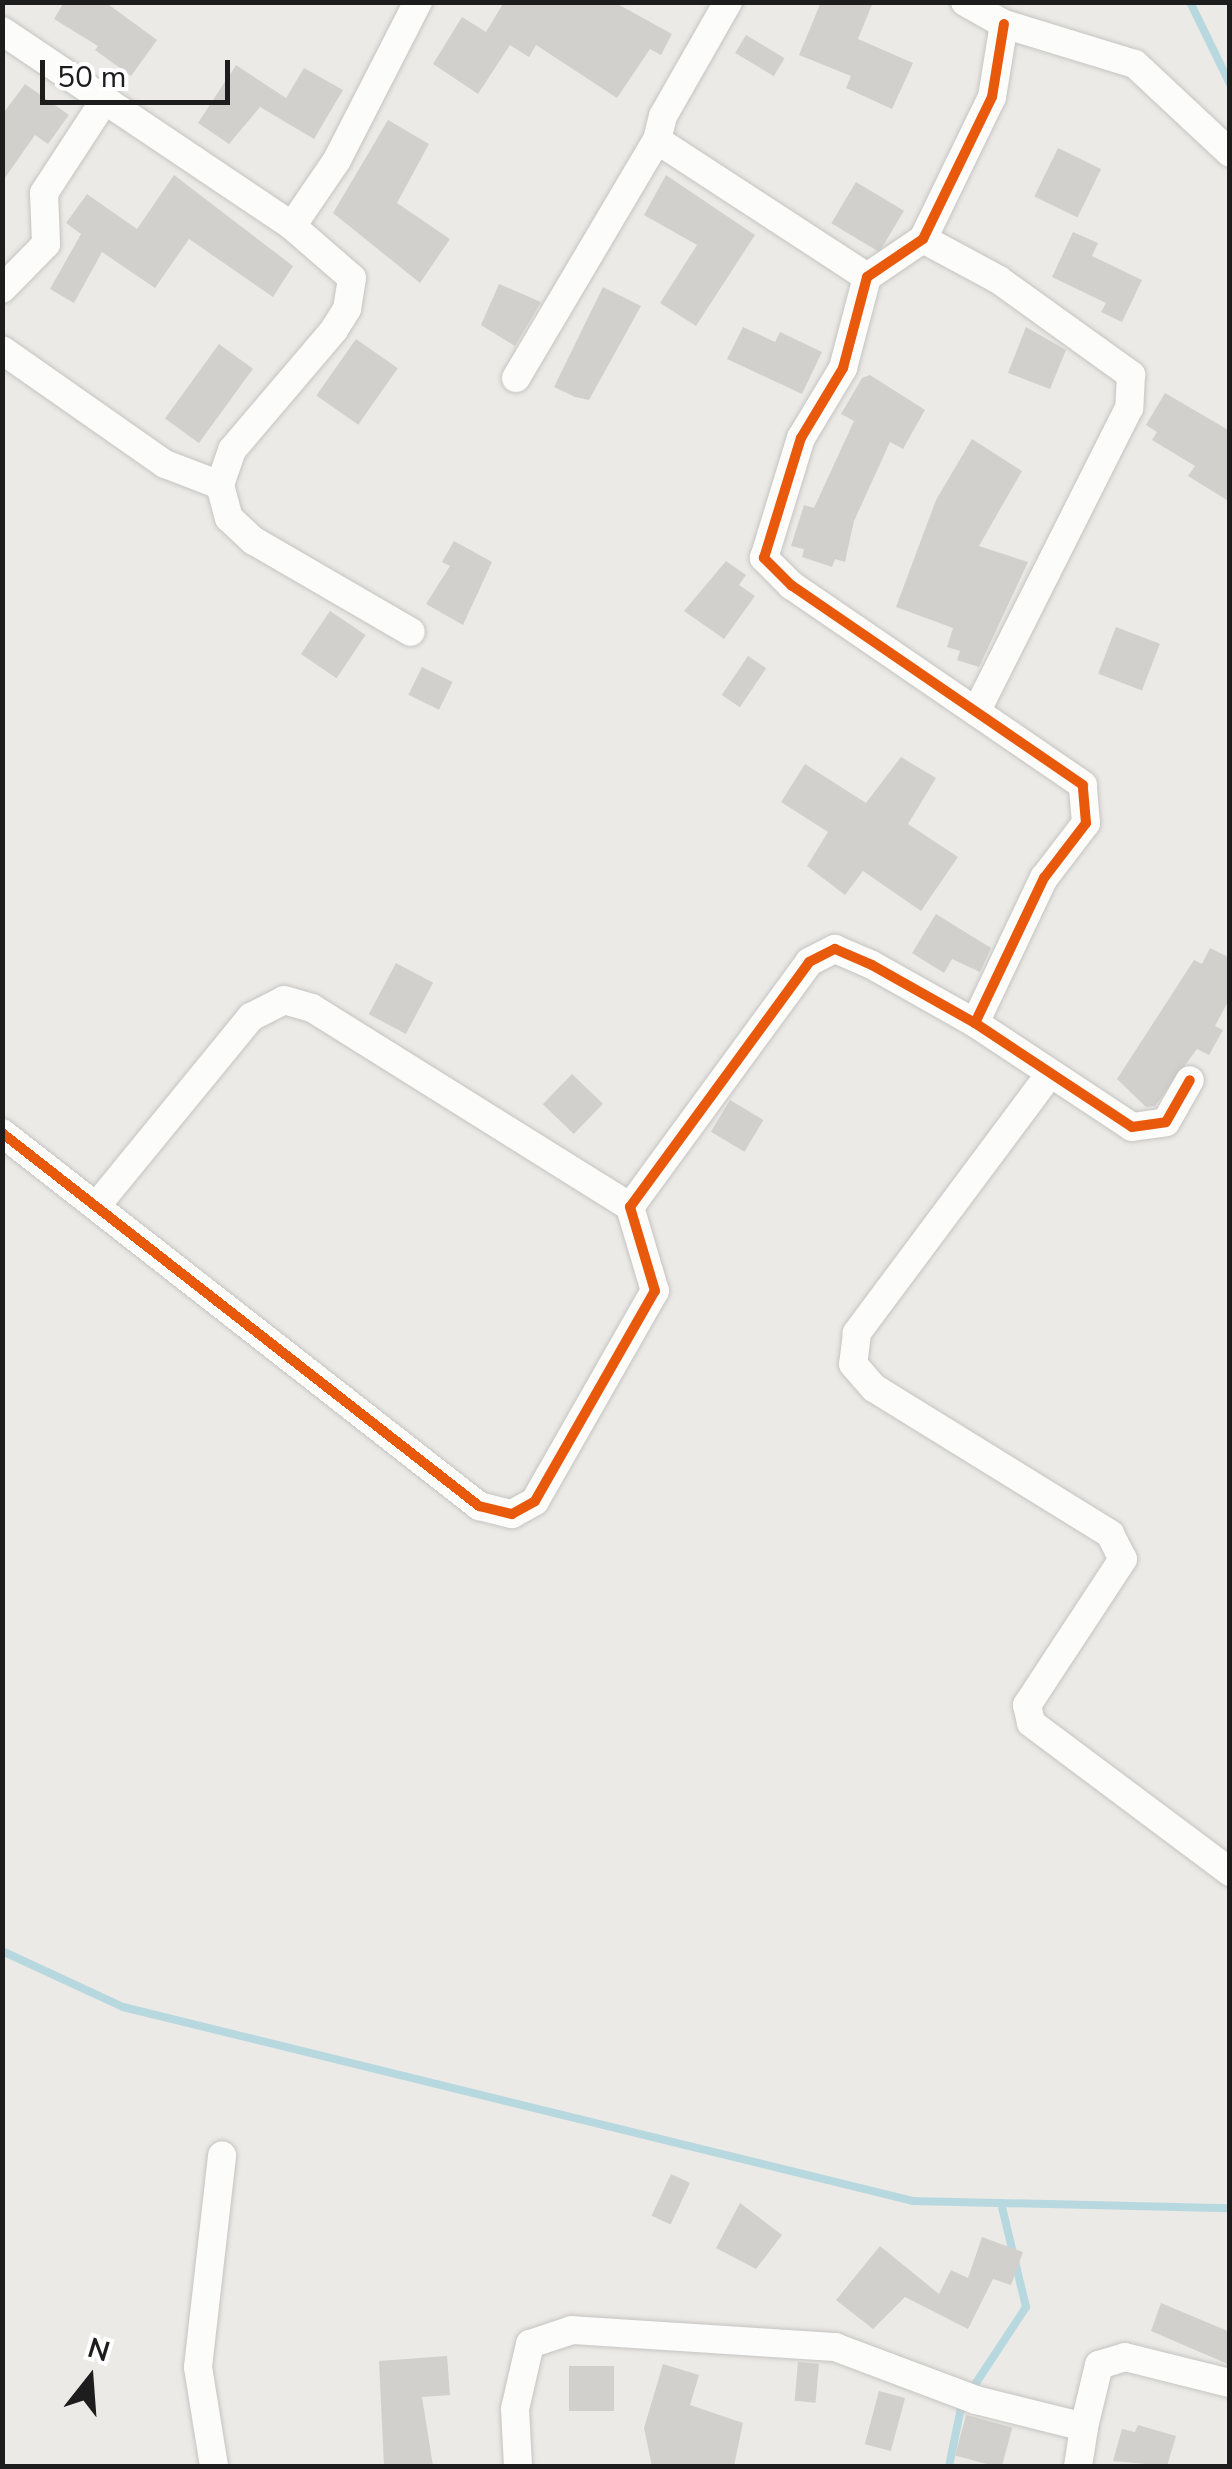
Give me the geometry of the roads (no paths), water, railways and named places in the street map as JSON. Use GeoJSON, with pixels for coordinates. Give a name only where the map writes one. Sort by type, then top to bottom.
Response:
{"type":"FeatureCollection","features":[{"type":"Feature","properties":{"kind":"street"},"geometry":{"type":"LineString","coordinates":[[292,226],[337,160],[418,2]]}},
{"type":"Feature","properties":{"kind":"street"},"geometry":{"type":"LineString","coordinates":[[516,378],[657,140],[663,116],[728,2]]}},
{"type":"Feature","properties":{"kind":"street"},"geometry":{"type":"LineString","coordinates":[[965,2],[1004,24],[1135,64],[1230,153]]}},
{"type":"Feature","properties":{"kind":"street"},"geometry":{"type":"LineString","coordinates":[[975,1023],[1044,878],[1086,823],[1083,785],[792,586],[764,558],[801,438],[844,368],[867,277],[923,239],[992,97],[1004,24]]}},
{"type":"Feature","properties":{"kind":"street"},"geometry":{"type":"LineString","coordinates":[[2,30],[292,226],[352,278],[347,309],[232,450],[220,484],[228,518],[254,541],[411,632]]}},
{"type":"Feature","properties":{"kind":"street"},"geometry":{"type":"LineString","coordinates":[[2,289],[46,244],[44,193],[104,101]]}},
{"type":"Feature","properties":{"kind":"street"},"geometry":{"type":"LineString","coordinates":[[657,140],[867,277]]}},
{"type":"Feature","properties":{"kind":"street"},"geometry":{"type":"LineString","coordinates":[[923,239],[998,280],[1131,374],[1129,408],[976,712]]}},
{"type":"Feature","properties":{"kind":"street"},"geometry":{"type":"LineString","coordinates":[[2,350],[164,464],[220,484]]}},
{"type":"Feature","properties":{"kind":"street"},"geometry":{"type":"LineString","coordinates":[[630,1207],[810,962],[834,949],[975,1023],[1132,1128],[1166,1122],[1190,1080]]}},
{"type":"Feature","properties":{"kind":"street"},"geometry":{"type":"LineString","coordinates":[[2,1133],[98,1204],[480,1506],[512,1514],[535,1501],[655,1291],[630,1207],[312,1008],[284,1000],[251,1017],[98,1204]]}},
{"type":"Feature","properties":{"kind":"street"},"geometry":{"type":"LineString","coordinates":[[1049,1075],[857,1333],[853,1364],[874,1388],[1110,1534],[1122,1558],[1117,1571],[1027,1705],[1030,1723],[1230,1872]]}},
{"type":"Feature","properties":{"kind":"street"},"geometry":{"type":"LineString","coordinates":[[214,2466],[198,2367],[222,2155]]}},
{"type":"Feature","properties":{"kind":"street"},"geometry":{"type":"LineString","coordinates":[[518,2466],[515,2408],[530,2344],[572,2330],[835,2347],[976,2400],[1084,2427]]}},
{"type":"Feature","properties":{"kind":"street"},"geometry":{"type":"LineString","coordinates":[[1078,2466],[1099,2364],[1125,2357],[1229,2383]]}},
{"type":"Feature","properties":{"kind":"waterway"},"geometry":{"type":"LineString","coordinates":[[1190,2],[1230,84]]}},
{"type":"Feature","properties":{"kind":"waterway"},"geometry":{"type":"LineString","coordinates":[[2,1951],[123,2007],[913,2201],[1230,2208]]}},
{"type":"Feature","properties":{"kind":"waterway"},"geometry":{"type":"LineString","coordinates":[[970,2392],[1026,2307],[1001,2203]]}},
{"type":"Feature","properties":{"kind":"waterway"},"geometry":{"type":"LineString","coordinates":[[949,2466],[962,2403]]}}]}
